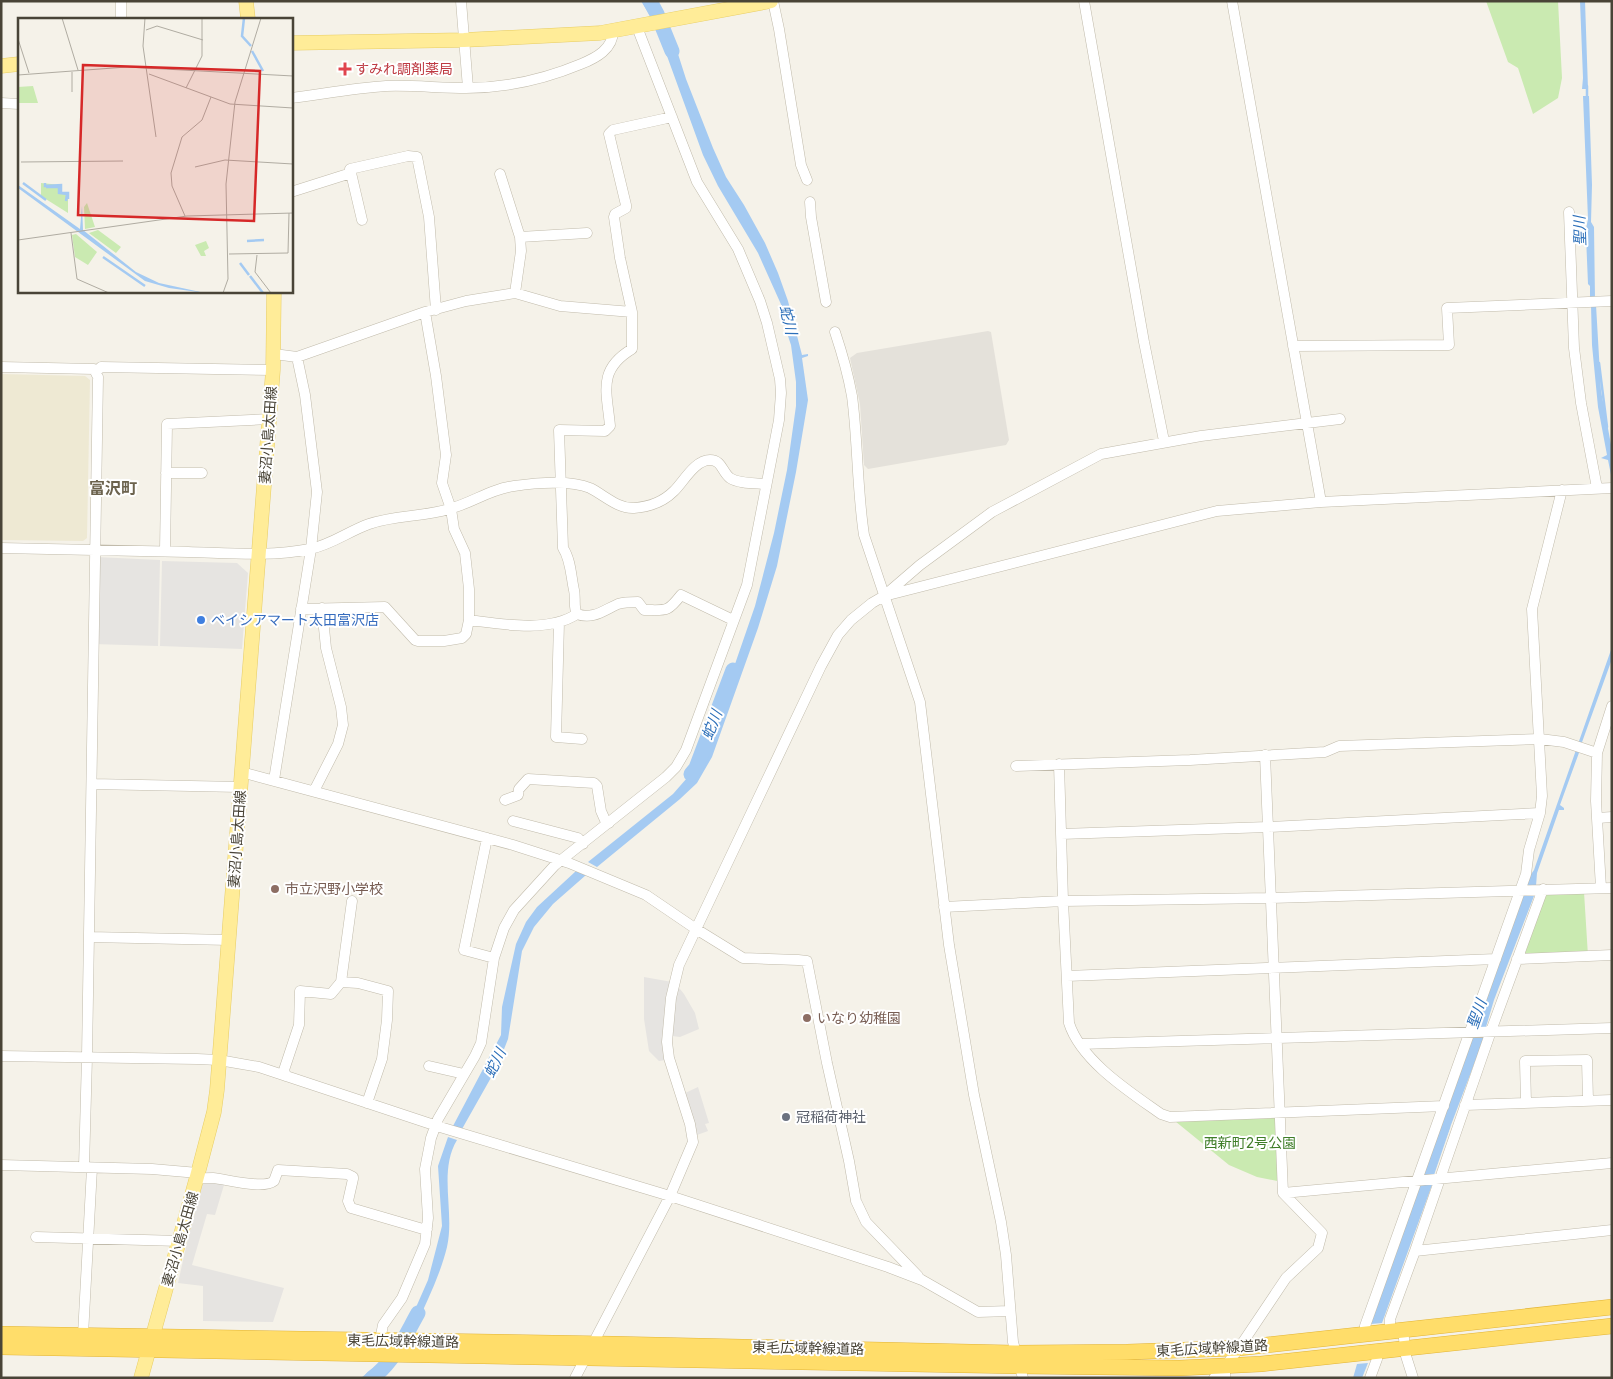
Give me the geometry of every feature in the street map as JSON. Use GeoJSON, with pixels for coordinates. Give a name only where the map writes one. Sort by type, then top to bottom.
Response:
{"type":"FeatureCollection","features":[{"type":"Feature","properties":{"kind":"highway","name":"東毛広域幹線道路"},"geometry":{"type":"LineString","coordinates":[[1019,1365],[1128,1352],[1240,1348],[1612,1307]]}},
{"type":"Feature","properties":{"kind":"highway","name":"東毛広域幹線道路"},"geometry":{"type":"LineString","coordinates":[[1,1347],[151,1343],[422,1341],[590,1350],[1222,1374],[1359,1354],[1612,1326]]}},
{"type":"Feature","properties":{"kind":"highway","name":"東毛広域幹線道路"},"geometry":{"type":"LineString","coordinates":[[1,1334],[83,1335],[151,1343],[370,1354],[415,1355],[590,1350]]}},
{"type":"Feature","properties":{"kind":"main road"},"geometry":{"type":"LineString","coordinates":[[246,1],[248,18]]}},
{"type":"Feature","properties":{"kind":"main road"},"geometry":{"type":"LineString","coordinates":[[292,43],[464,40],[614,31],[772,1]]}},
{"type":"Feature","properties":{"kind":"main road"},"geometry":{"type":"LineString","coordinates":[[1,66],[18,64]]}},
{"type":"Feature","properties":{"kind":"main road","name":"妻沼小島太田線"},"geometry":{"type":"LineString","coordinates":[[141,1378],[198,1176],[214,1112],[230,940],[241,772],[273,370],[274,292]]}},
{"type":"Feature","properties":{"kind":"street"},"geometry":{"type":"LineString","coordinates":[[121,1],[121,18]]}},
{"type":"Feature","properties":{"kind":"street"},"geometry":{"type":"LineString","coordinates":[[461,1],[468,88]]}},
{"type":"Feature","properties":{"kind":"street"},"geometry":{"type":"LineString","coordinates":[[772,1],[776,12],[802,165],[807,180]]}},
{"type":"Feature","properties":{"kind":"street"},"geometry":{"type":"LineString","coordinates":[[1084,1],[1144,342],[1164,442]]}},
{"type":"Feature","properties":{"kind":"street"},"geometry":{"type":"LineString","coordinates":[[1232,1],[1320,502]]}},
{"type":"Feature","properties":{"kind":"street"},"geometry":{"type":"LineString","coordinates":[[382,1341],[382,1325],[402,1298],[420,1258],[428,1229],[425,1169],[427,1154],[438,1126],[475,1056],[482,1036],[494,958],[504,928],[514,910],[565,861],[583,844],[666,777],[681,760],[747,585],[779,420],[781,393],[777,365],[767,323],[753,283],[738,249],[698,182],[672,117],[641,26]]}},
{"type":"Feature","properties":{"kind":"street"},"geometry":{"type":"LineString","coordinates":[[292,98],[387,86],[468,88],[492,87],[521,82],[575,66],[595,57],[610,46],[614,31]]}},
{"type":"Feature","properties":{"kind":"street"},"geometry":{"type":"LineString","coordinates":[[1,103],[18,104]]}},
{"type":"Feature","properties":{"kind":"street"},"geometry":{"type":"LineString","coordinates":[[577,614],[575,611],[574,590],[569,562],[563,548],[559,430],[605,431],[610,426],[606,382],[609,371],[622,355],[632,349],[632,312],[620,258],[614,217],[615,214],[626,208],[626,205],[609,134],[613,130],[672,117]]}},
{"type":"Feature","properties":{"kind":"street"},"geometry":{"type":"LineString","coordinates":[[362,220],[350,169],[408,156],[417,158],[429,217],[436,310]]}},
{"type":"Feature","properties":{"kind":"street"},"geometry":{"type":"LineString","coordinates":[[292,192],[351,173]]}},
{"type":"Feature","properties":{"kind":"street"},"geometry":{"type":"LineString","coordinates":[[500,174],[520,237],[515,293]]}},
{"type":"Feature","properties":{"kind":"street"},"geometry":{"type":"LineString","coordinates":[[810,202],[826,302]]}},
{"type":"Feature","properties":{"kind":"street"},"geometry":{"type":"LineString","coordinates":[[884,596],[1217,511],[1320,502],[1603,488],[1581,403],[1574,348],[1575,303],[1569,212]]}},
{"type":"Feature","properties":{"kind":"street"},"geometry":{"type":"LineString","coordinates":[[520,237],[587,233]]}},
{"type":"Feature","properties":{"kind":"street"},"geometry":{"type":"LineString","coordinates":[[274,354],[297,357],[425,312],[466,301],[515,293],[560,306],[632,312]]}},
{"type":"Feature","properties":{"kind":"street"},"geometry":{"type":"LineString","coordinates":[[1294,346],[1449,345],[1447,308],[1610,301]]}},
{"type":"Feature","properties":{"kind":"street"},"geometry":{"type":"LineString","coordinates":[[301,609],[385,607],[418,641],[444,642],[462,638],[466,634],[469,590],[465,553],[454,529],[451,509],[442,483],[446,455],[436,376],[425,312]]}},
{"type":"Feature","properties":{"kind":"street"},"geometry":{"type":"LineString","coordinates":[[834,332],[842,355],[851,394],[864,535],[920,702],[949,945],[974,1095],[1006,1255],[1010,1311],[1019,1365]]}},
{"type":"Feature","properties":{"kind":"street"},"geometry":{"type":"LineString","coordinates":[[274,780],[311,549],[317,492],[297,357]]}},
{"type":"Feature","properties":{"kind":"street"},"geometry":{"type":"LineString","coordinates":[[1,367],[94,369],[97,371]]}},
{"type":"Feature","properties":{"kind":"street"},"geometry":{"type":"LineString","coordinates":[[97,371],[101,367],[273,370]]}},
{"type":"Feature","properties":{"kind":"street"},"geometry":{"type":"LineString","coordinates":[[83,1335],[88,1238],[87,1057],[96,550],[97,371]]}},
{"type":"Feature","properties":{"kind":"street"},"geometry":{"type":"LineString","coordinates":[[165,552],[167,424],[269,419]]}},
{"type":"Feature","properties":{"kind":"street"},"geometry":{"type":"LineString","coordinates":[[576,1378],[670,1196],[693,1142],[690,1124],[669,1058],[667,1042],[671,998],[679,965],[821,666],[838,635],[851,620],[872,603],[884,596],[920,565],[992,512],[1101,454],[1164,442],[1340,419]]}},
{"type":"Feature","properties":{"kind":"street"},"geometry":{"type":"LineString","coordinates":[[1,548],[259,554],[311,549],[332,542],[368,524],[451,509],[487,493],[513,486],[560,483],[585,486],[622,506],[633,508],[655,504],[673,492],[702,461],[712,460],[720,463],[730,478],[744,482],[766,484]]}},
{"type":"Feature","properties":{"kind":"street"},"geometry":{"type":"LineString","coordinates":[[166,473],[202,473]]}},
{"type":"Feature","properties":{"kind":"street"},"geometry":{"type":"LineString","coordinates":[[1413,1378],[1407,1362],[1405,1349],[1381,1333],[1365,1326],[1419,1180],[1526,874],[1529,850],[1540,813],[1542,796],[1532,609],[1562,490]]}},
{"type":"Feature","properties":{"kind":"street"},"geometry":{"type":"LineString","coordinates":[[468,620],[523,626],[559,622],[577,614],[583,616],[600,615],[620,603],[638,602],[644,610],[667,610],[671,608],[681,595],[733,620]]}},
{"type":"Feature","properties":{"kind":"street"},"geometry":{"type":"LineString","coordinates":[[314,791],[338,744],[343,725],[326,648],[322,608]]}},
{"type":"Feature","properties":{"kind":"street"},"geometry":{"type":"LineString","coordinates":[[559,622],[556,737],[582,739]]}},
{"type":"Feature","properties":{"kind":"street"},"geometry":{"type":"LineString","coordinates":[[944,907],[1063,901],[1271,898],[1606,888],[1596,801],[1593,751],[1612,706]]}},
{"type":"Feature","properties":{"kind":"street"},"geometry":{"type":"LineString","coordinates":[[1016,766],[1190,760],[1325,752],[1339,746],[1540,739],[1568,743],[1593,751]]}},
{"type":"Feature","properties":{"kind":"street"},"geometry":{"type":"LineString","coordinates":[[1222,1374],[1286,1278],[1318,1248],[1322,1233],[1283,1193],[1265,755]]}},
{"type":"Feature","properties":{"kind":"street"},"geometry":{"type":"LineString","coordinates":[[1059,764],[1069,1023],[1072,1033],[1095,1063],[1161,1114],[1170,1117],[1444,1106]]}},
{"type":"Feature","properties":{"kind":"street"},"geometry":{"type":"LineString","coordinates":[[241,772],[487,838],[565,861],[604,876],[646,896],[696,930],[743,958],[807,962],[856,1201],[866,1222],[922,1280]]}},
{"type":"Feature","properties":{"kind":"street"},"geometry":{"type":"LineString","coordinates":[[505,800],[518,795],[519,789],[528,780],[594,784],[597,786],[601,811],[605,820],[609,823]]}},
{"type":"Feature","properties":{"kind":"street"},"geometry":{"type":"LineString","coordinates":[[92,784],[240,787]]}},
{"type":"Feature","properties":{"kind":"street"},"geometry":{"type":"LineString","coordinates":[[1061,834],[1268,827],[1540,813]]}},
{"type":"Feature","properties":{"kind":"street"},"geometry":{"type":"LineString","coordinates":[[1598,818],[1612,817]]}},
{"type":"Feature","properties":{"kind":"street"},"geometry":{"type":"LineString","coordinates":[[513,821],[578,838],[583,844]]}},
{"type":"Feature","properties":{"kind":"street"},"geometry":{"type":"LineString","coordinates":[[487,838],[464,950],[494,958]]}},
{"type":"Feature","properties":{"kind":"street"},"geometry":{"type":"LineString","coordinates":[[1381,1333],[1390,1319],[1415,1251],[1438,1178],[1465,1106],[1489,1031],[1517,959],[1539,890]]}},
{"type":"Feature","properties":{"kind":"street"},"geometry":{"type":"LineString","coordinates":[[286,1076],[284,1070],[299,1025],[300,991],[331,994],[341,982],[352,901]]}},
{"type":"Feature","properties":{"kind":"street"},"geometry":{"type":"LineString","coordinates":[[89,937],[230,940]]}},
{"type":"Feature","properties":{"kind":"street"},"geometry":{"type":"LineString","coordinates":[[1517,959],[1612,955]]}},
{"type":"Feature","properties":{"kind":"street"},"geometry":{"type":"LineString","coordinates":[[1067,976],[1496,959]]}},
{"type":"Feature","properties":{"kind":"street"},"geometry":{"type":"LineString","coordinates":[[341,982],[358,983],[388,991],[387,1020],[382,1059],[367,1103]]}},
{"type":"Feature","properties":{"kind":"street"},"geometry":{"type":"LineString","coordinates":[[1080,1044],[1276,1040],[1612,1028]]}},
{"type":"Feature","properties":{"kind":"street"},"geometry":{"type":"LineString","coordinates":[[1,1056],[220,1060],[259,1067],[475,1138],[670,1196],[888,1267],[922,1280],[978,1312],[1010,1311]]}},
{"type":"Feature","properties":{"kind":"street"},"geometry":{"type":"LineString","coordinates":[[1526,1103],[1526,1061],[1587,1060],[1588,1101]]}},
{"type":"Feature","properties":{"kind":"street"},"geometry":{"type":"LineString","coordinates":[[429,1066],[464,1074]]}},
{"type":"Feature","properties":{"kind":"street"},"geometry":{"type":"LineString","coordinates":[[1465,1106],[1612,1100]]}},
{"type":"Feature","properties":{"kind":"street"},"geometry":{"type":"LineString","coordinates":[[1283,1193],[1612,1163]]}},
{"type":"Feature","properties":{"kind":"street"},"geometry":{"type":"LineString","coordinates":[[1,1165],[152,1169],[212,1178],[237,1184],[269,1184],[274,1181],[278,1170],[347,1174],[353,1177],[348,1201],[351,1208],[428,1229]]}},
{"type":"Feature","properties":{"kind":"street"},"geometry":{"type":"LineString","coordinates":[[1415,1251],[1612,1230]]}},
{"type":"Feature","properties":{"kind":"street"},"geometry":{"type":"LineString","coordinates":[[36,1237],[180,1241]]}},
{"type":"Feature","properties":{"kind":"street"},"geometry":{"type":"LineString","coordinates":[[1370,1378],[1377,1359],[1376,1352]]}},
{"type":"Feature","properties":{"kind":"shaded area"},"geometry":{"type":"Polygon","coordinates":[[[991,332],[1009,440],[1006,445],[868,469],[864,465],[860,404],[850,358],[857,353],[991,332]]]}},
{"type":"Feature","properties":{"kind":"shaded area"},"geometry":{"type":"Polygon","coordinates":[[[1,374],[85,376],[90,380],[87,538],[83,541],[1,540],[1,374]]]}},
{"type":"Feature","properties":{"kind":"shaded area"},"geometry":{"type":"Polygon","coordinates":[[[96,557],[160,560],[158,646],[93,644],[96,557]]]}},
{"type":"Feature","properties":{"kind":"shaded area"},"geometry":{"type":"Polygon","coordinates":[[[162,561],[237,563],[248,573],[242,649],[160,646],[162,561]]]}},
{"type":"Feature","properties":{"kind":"shaded area"},"geometry":{"type":"Polygon","coordinates":[[[644,977],[672,982],[666,1060],[659,1061],[649,1051],[644,1019],[644,977]]]}},
{"type":"Feature","properties":{"kind":"shaded area"},"geometry":{"type":"Polygon","coordinates":[[[676,984],[695,1013],[699,1029],[680,1037],[672,1036],[676,984]]]}},
{"type":"Feature","properties":{"kind":"shaded area"},"geometry":{"type":"Polygon","coordinates":[[[698,1087],[709,1123],[705,1124],[708,1131],[697,1135],[683,1094],[698,1087]]]}},
{"type":"Feature","properties":{"kind":"shaded area"},"geometry":{"type":"Polygon","coordinates":[[[207,1180],[224,1185],[215,1215],[207,1214],[192,1265],[284,1288],[273,1322],[203,1321],[203,1286],[178,1283],[202,1183],[207,1180]]]}},
{"type":"Feature","properties":{"kind":"green space"},"geometry":{"type":"Polygon","coordinates":[[[1486,1],[1558,1],[1562,78],[1558,98],[1533,114],[1518,68],[1508,62],[1486,1]]]}},
{"type":"Feature","properties":{"kind":"green space"},"geometry":{"type":"Polygon","coordinates":[[[1584,892],[1588,956],[1520,958],[1544,894],[1584,892]]]}},
{"type":"Feature","properties":{"kind":"green space","name":"西新町2号公園"},"geometry":{"type":"Polygon","coordinates":[[[1279,1112],[1282,1182],[1257,1177],[1229,1165],[1170,1117],[1279,1112]]]}},
{"type":"Feature","properties":{"kind":"water"},"geometry":{"type":"Polygon","coordinates":[[[641,1],[654,1],[661,15],[651,17],[641,1]]]}},
{"type":"Feature","properties":{"kind":"water"},"geometry":{"type":"Polygon","coordinates":[[[1580,1],[1585,1],[1588,89],[1582,89],[1580,1]]]}},
{"type":"Feature","properties":{"kind":"water"},"geometry":{"type":"Polygon","coordinates":[[[671,32],[686,79],[713,148],[726,177],[765,243],[778,273],[788,301],[802,355],[808,354],[808,356],[802,358],[808,400],[777,566],[758,628],[712,757],[697,783],[597,867],[588,862],[673,794],[694,770],[715,722],[755,606],[774,533],[787,470],[796,406],[796,382],[791,345],[783,321],[784,311],[758,253],[718,186],[703,155],[659,34],[671,32]]]}},
{"type":"Feature","properties":{"kind":"water"},"geometry":{"type":"Polygon","coordinates":[[[1583,96],[1589,96],[1592,185],[1591,222],[1594,227],[1595,299],[1590,299],[1590,286],[1588,284],[1586,229],[1588,219],[1583,96]]]}},
{"type":"Feature","properties":{"kind":"water"},"geometry":{"type":"Polygon","coordinates":[[[1591,305],[1596,305],[1601,391],[1612,450],[1612,480],[1608,460],[1601,458],[1607,455],[1598,407],[1592,345],[1591,305]]]}},
{"type":"Feature","properties":{"kind":"water"},"geometry":{"type":"Polygon","coordinates":[[[1612,647],[1612,659],[1581,745],[1578,744],[1612,647]]]}},
{"type":"Feature","properties":{"kind":"water"},"geometry":{"type":"Polygon","coordinates":[[[1576,750],[1580,750],[1560,805],[1564,810],[1559,810],[1537,873],[1536,886],[1523,886],[1534,870],[1576,750]]]}},
{"type":"Feature","properties":{"kind":"water"},"geometry":{"type":"Polygon","coordinates":[[[576,871],[586,875],[553,904],[534,927],[522,951],[508,1039],[497,1067],[462,1129],[453,1126],[501,1035],[502,1007],[516,944],[526,922],[537,907],[576,871]]]}},
{"type":"Feature","properties":{"kind":"water"},"geometry":{"type":"Polygon","coordinates":[[[1520,896],[1534,896],[1494,1000],[1486,1027],[1474,1028],[1520,896]]]}},
{"type":"Feature","properties":{"kind":"water"},"geometry":{"type":"Polygon","coordinates":[[[1472,1038],[1484,1038],[1432,1175],[1422,1176],[1472,1038]]]}},
{"type":"Feature","properties":{"kind":"water"},"geometry":{"type":"Polygon","coordinates":[[[448,1137],[457,1140],[451,1152],[449,1165],[449,1234],[447,1247],[437,1279],[414,1330],[406,1330],[428,1280],[442,1226],[438,1166],[448,1137]]]}},
{"type":"Feature","properties":{"kind":"water"},"geometry":{"type":"Polygon","coordinates":[[[1419,1185],[1432,1185],[1382,1323],[1371,1324],[1419,1185]]]}},
{"type":"Feature","properties":{"kind":"water"},"geometry":{"type":"Polygon","coordinates":[[[1368,1363],[1362,1378],[1353,1378],[1357,1364],[1368,1363]]]}},
{"type":"Feature","properties":{"kind":"water"},"geometry":{"type":"Polygon","coordinates":[[[378,1364],[394,1364],[378,1378],[361,1378],[378,1364]]]}},
{"type":"Feature","properties":{"kind":"waterway","name":"蛇川"},"geometry":{"type":"LineString","coordinates":[[650,1],[672,51]]}},
{"type":"Feature","properties":{"kind":"waterway","name":"聖川"},"geometry":{"type":"LineString","coordinates":[[1587,86],[1587,98]]}},
{"type":"Feature","properties":{"kind":"waterway","name":"聖川"},"geometry":{"type":"LineString","coordinates":[[1599,363],[1607,427]]}},
{"type":"Feature","properties":{"kind":"waterway","name":"蛇川"},"geometry":{"type":"LineString","coordinates":[[691,774],[696,768],[733,670]]}},
{"type":"Feature","properties":{"kind":"waterway","name":"聖川"},"geometry":{"type":"LineString","coordinates":[[1433,1174],[1449,1127]]}},
{"type":"Feature","properties":{"kind":"waterway","name":"蛇川"},"geometry":{"type":"LineString","coordinates":[[372,1378],[380,1372],[393,1356],[418,1313]]}},
{"type":"Feature","properties":{"kind":"place","name":"すみれ調剤薬局"},"geometry":{"type":"Point","coordinates":[345,69]}},
{"type":"Feature","properties":{"kind":"place","name":"ベイシアマート太田富沢店"},"geometry":{"type":"Point","coordinates":[201,620]}},
{"type":"Feature","properties":{"kind":"place","name":"市立沢野小学校"},"geometry":{"type":"Point","coordinates":[275,889]}},
{"type":"Feature","properties":{"kind":"place","name":"いなり幼稚園"},"geometry":{"type":"Point","coordinates":[807,1018]}},
{"type":"Feature","properties":{"kind":"place","name":"冠稲荷神社"},"geometry":{"type":"Point","coordinates":[786,1117]}},
{"type":"Feature","properties":{"kind":"district","name":"富沢町"},"geometry":{"type":"Point","coordinates":[113,488]}}]}
